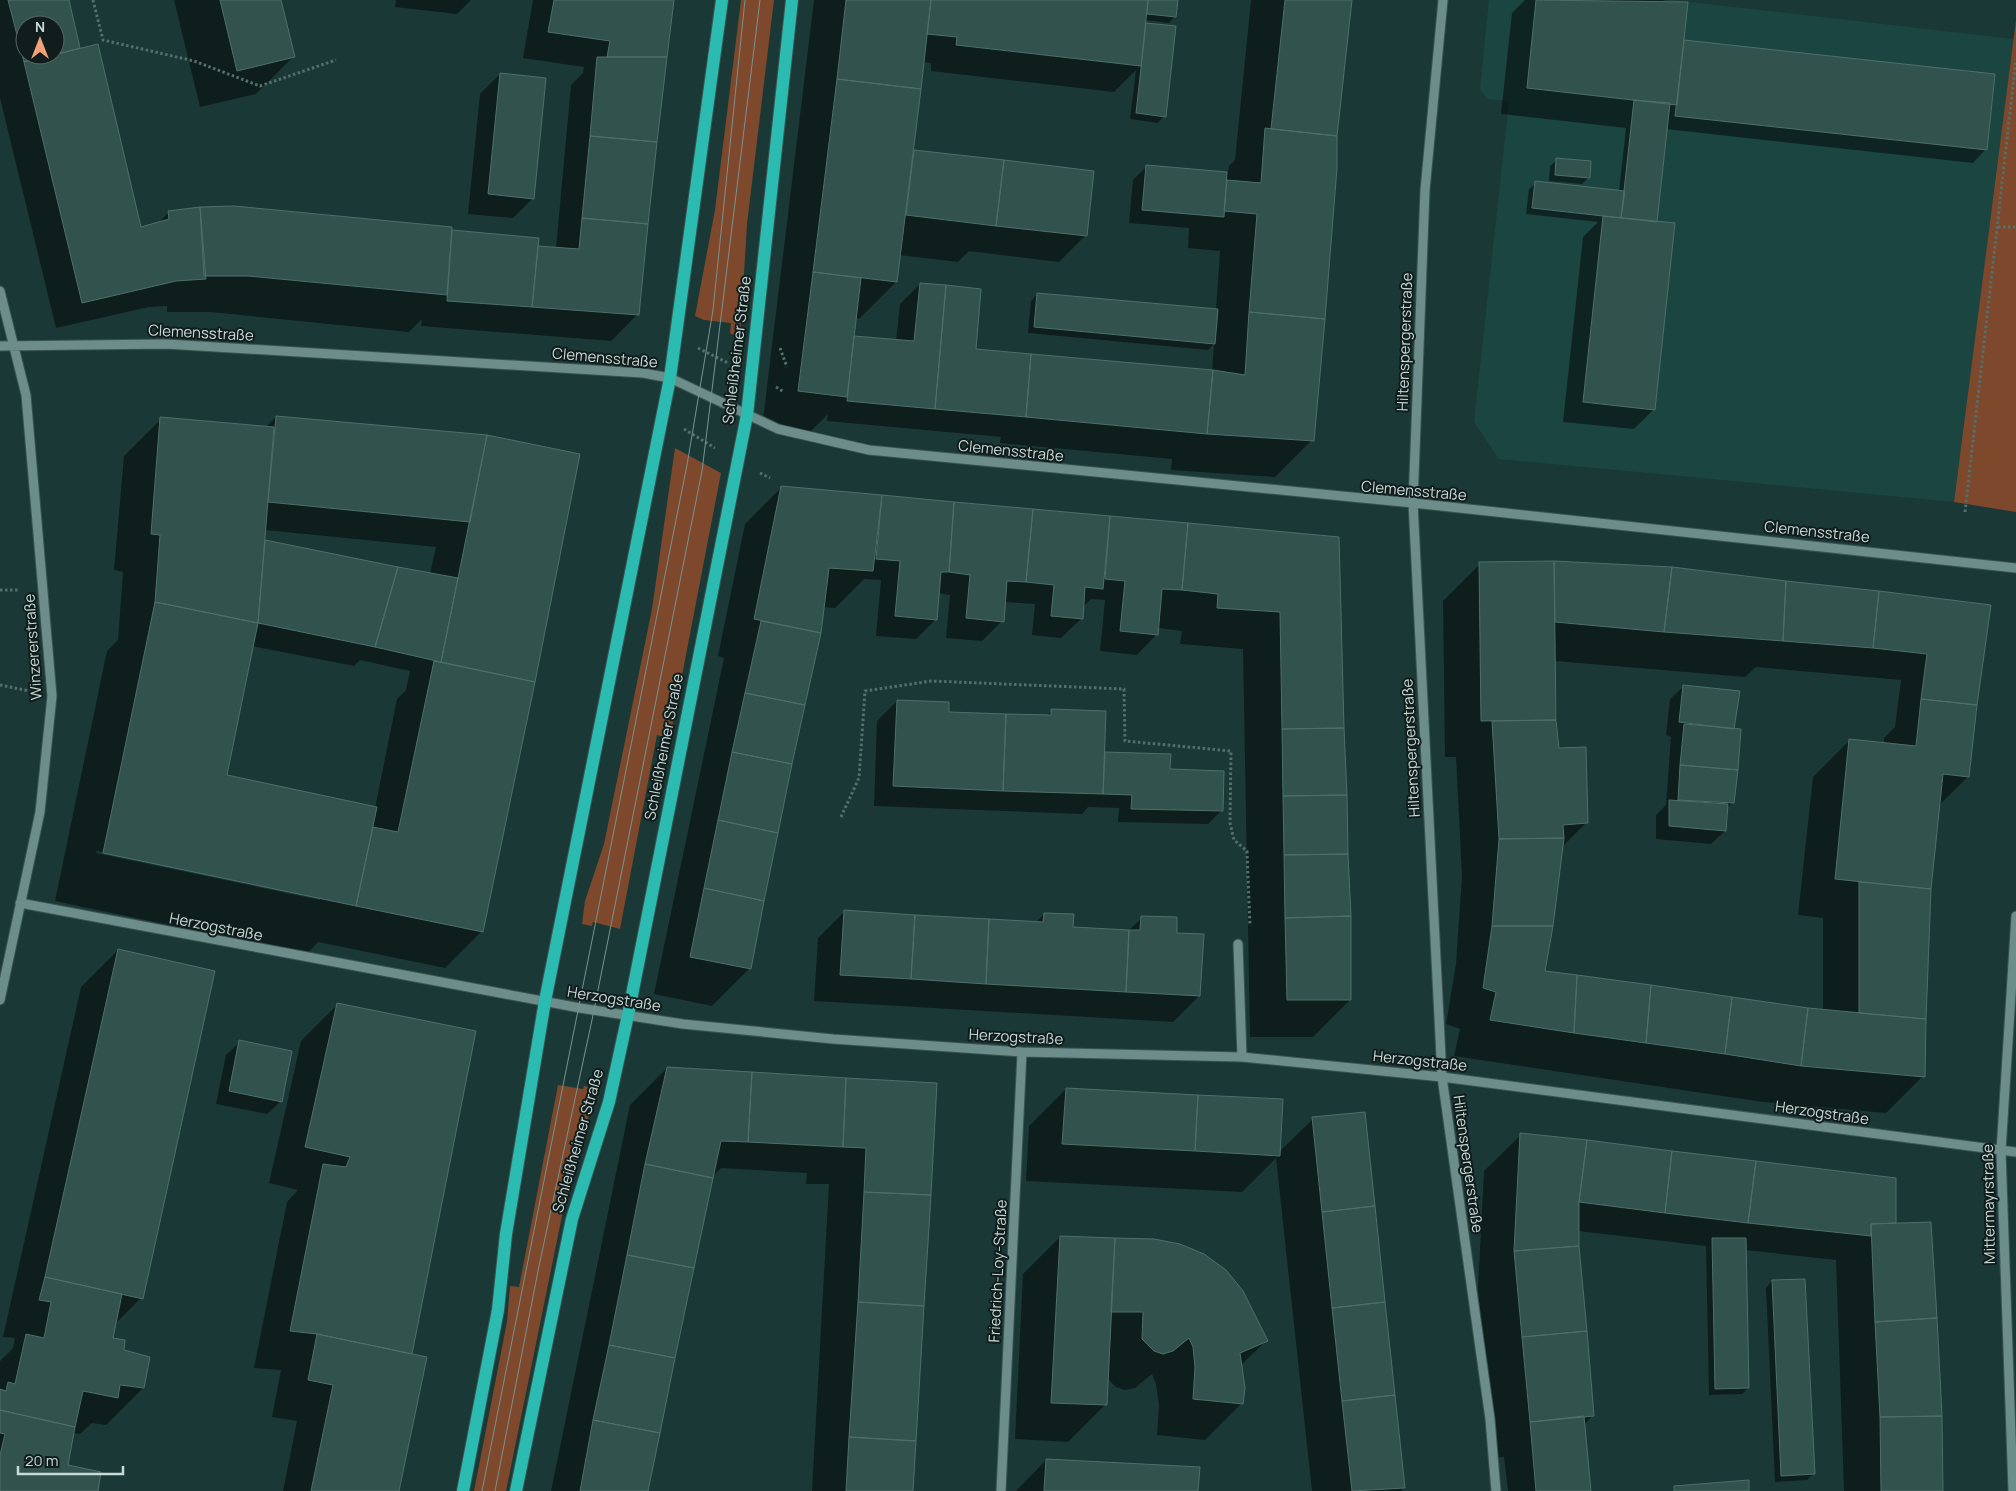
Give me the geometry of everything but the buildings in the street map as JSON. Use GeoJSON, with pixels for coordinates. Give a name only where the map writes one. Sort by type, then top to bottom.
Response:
{"type":"FeatureCollection","features":[{"type":"Feature","properties":{"kind":"main road"},"geometry":{"type":"LineString","coordinates":[[463,1491],[498,1310],[506,1234],[545,1001],[670,378],[722,0]]}},
{"type":"Feature","properties":{"kind":"main road","name":"Schleißheimer Straße"},"geometry":{"type":"LineString","coordinates":[[516,1491],[572,1219],[609,1102],[628,1015],[747,414],[792,0]]}},
{"type":"Feature","properties":{"kind":"street","name":"Hiltenspergerstraße"},"geometry":{"type":"LineString","coordinates":[[1442,0],[1425,190],[1412,503],[1442,1076],[1490,1419],[1496,1491]]}},
{"type":"Feature","properties":{"kind":"street","name":"Winzererstraße"},"geometry":{"type":"LineString","coordinates":[[0,290],[26,395],[52,696],[40,812],[0,1000]]}},
{"type":"Feature","properties":{"kind":"street","name":"Clemensstraße"},"geometry":{"type":"LineString","coordinates":[[0,346],[166,344],[643,373],[670,378],[778,429],[817,439],[898,454],[1412,503],[2016,568]]}},
{"type":"Feature","properties":{"kind":"street","name":"Herzogstraße"},"geometry":{"type":"LineString","coordinates":[[20,903],[545,1001],[682,1024],[833,1039],[1022,1052],[1242,1057],[1442,1076],[2016,1152]]}},
{"type":"Feature","properties":{"kind":"street","name":"Mittermayrstraße"},"geometry":{"type":"LineString","coordinates":[[2013,1491],[2000,1151],[2016,916]]}},
{"type":"Feature","properties":{"kind":"street"},"geometry":{"type":"LineString","coordinates":[[1238,944],[1242,1057]]}},
{"type":"Feature","properties":{"kind":"street","name":"Friedrich-Loy-Straße"},"geometry":{"type":"LineString","coordinates":[[1001,1491],[1022,1052]]}},
{"type":"Feature","properties":{"kind":"path"},"geometry":{"type":"LineString","coordinates":[[93,0],[103,40],[194,61],[260,86],[336,60]]}},
{"type":"Feature","properties":{"kind":"path"},"geometry":{"type":"LineString","coordinates":[[1965,512],[2016,59]]}},
{"type":"Feature","properties":{"kind":"path"},"geometry":{"type":"LineString","coordinates":[[1998,227],[2016,227]]}},
{"type":"Feature","properties":{"kind":"path"},"geometry":{"type":"LineString","coordinates":[[675,336],[784,392]]}},
{"type":"Feature","properties":{"kind":"path"},"geometry":{"type":"LineString","coordinates":[[662,416],[770,478]]}},
{"type":"Feature","properties":{"kind":"path"},"geometry":{"type":"LineString","coordinates":[[841,817],[859,778],[865,691],[931,681],[1124,689],[1125,741],[1231,751],[1230,823],[1234,840],[1247,851],[1250,930]]}},
{"type":"Feature","properties":{"kind":"shaded area"},"geometry":{"type":"Polygon","coordinates":[[[741,0],[774,0],[747,224],[740,339],[730,333],[731,323],[704,320],[695,316],[715,210],[741,0]]]}},
{"type":"Feature","properties":{"kind":"shaded area"},"geometry":{"type":"Polygon","coordinates":[[[1489,0],[1673,0],[2014,39],[1954,502],[1499,459],[1474,422],[1509,101],[1487,99],[1480,89],[1489,0]]]}},
{"type":"Feature","properties":{"kind":"shaded area"},"geometry":{"type":"Polygon","coordinates":[[[2016,20],[2016,512],[1954,502],[2016,20]]]}},
{"type":"Feature","properties":{"kind":"shaded area"},"geometry":{"type":"Polygon","coordinates":[[[675,448],[721,473],[670,738],[657,735],[620,929],[593,922],[592,926],[582,924],[585,901],[604,844],[652,609],[675,448]]]}},
{"type":"Feature","properties":{"kind":"shaded area"},"geometry":{"type":"Polygon","coordinates":[[[558,1085],[583,1089],[584,1086],[596,1089],[564,1206],[506,1491],[474,1491],[507,1322],[510,1286],[519,1287],[558,1085]]]}},
{"type":"Feature","properties":{"kind":"tram line"},"geometry":{"type":"LineString","coordinates":[[482,1491],[687,465],[713,310],[745,0]]}},
{"type":"Feature","properties":{"kind":"tram line"},"geometry":{"type":"LineString","coordinates":[[495,1491],[539,1266],[592,1020],[702,471],[760,0]]}}]}
